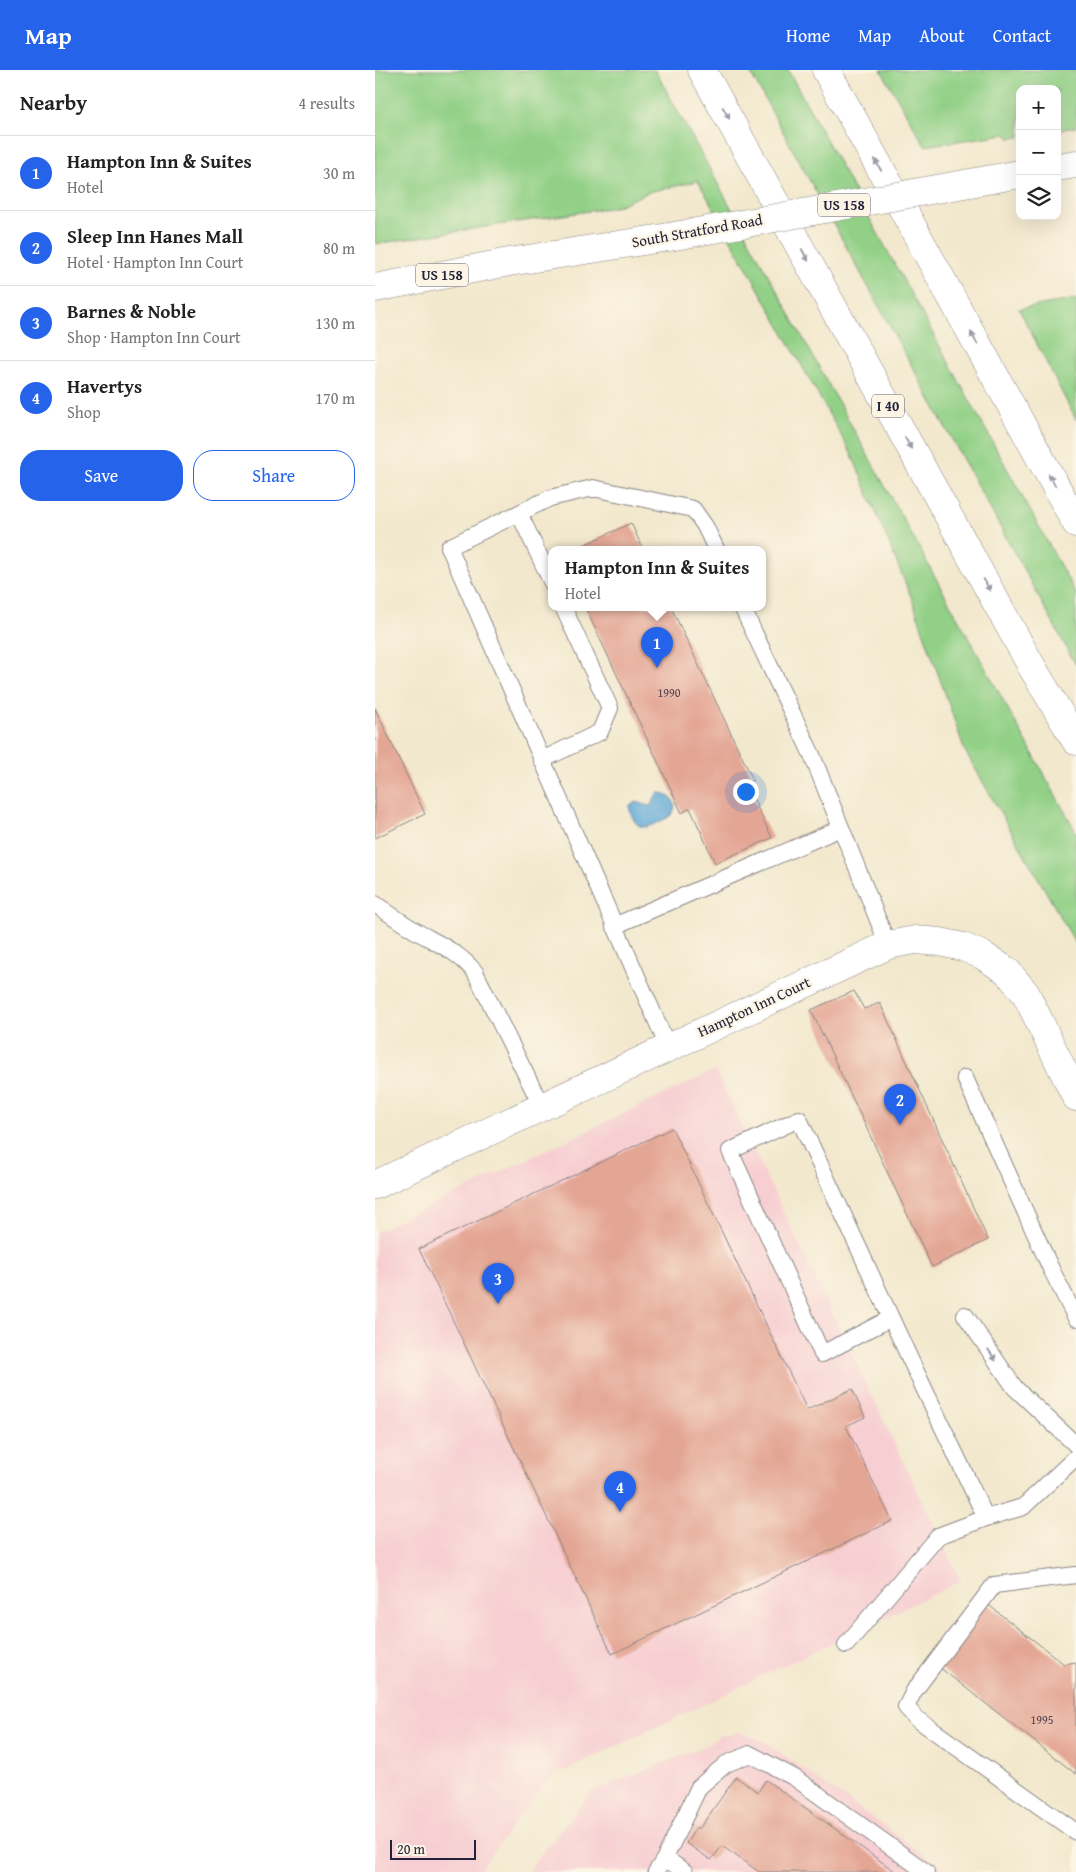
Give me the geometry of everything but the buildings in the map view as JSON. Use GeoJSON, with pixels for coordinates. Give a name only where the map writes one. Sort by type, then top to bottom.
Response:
{"type":"FeatureCollection","features":[{"type":"Feature","properties":{"kind":"main road","name":"I 40"},"geometry":{"type":"LineString","coordinates":[[703,70],[1032,667],[1076,741]]}},
{"type":"Feature","properties":{"kind":"main road"},"geometry":{"type":"LineString","coordinates":[[826,70],[1076,523]]}},
{"type":"Feature","properties":{"kind":"main road"},"geometry":{"type":"LineString","coordinates":[[1061,166],[1076,164]]}},
{"type":"Feature","properties":{"kind":"main road","name":"South Stratford Road"},"geometry":{"type":"LineString","coordinates":[[375,288],[509,262],[669,237],[1016,175]]}},
{"type":"Feature","properties":{"kind":"main road","name":"Hampton Inn Court"},"geometry":{"type":"LineString","coordinates":[[375,1185],[888,945],[915,940],[940,942],[963,947],[982,955],[1007,971],[1026,994],[1076,1097]]}},
{"type":"Feature","properties":{"kind":"lane"},"geometry":{"type":"LineString","coordinates":[[667,1047],[449,547],[550,498],[593,488],[693,510],[705,526],[715,546]]}},
{"type":"Feature","properties":{"kind":"lane"},"geometry":{"type":"LineString","coordinates":[[519,513],[548,575]]}},
{"type":"Feature","properties":{"kind":"lane"},"geometry":{"type":"LineString","coordinates":[[542,760],[600,732],[610,708],[565,611]]}},
{"type":"Feature","properties":{"kind":"lane"},"geometry":{"type":"LineString","coordinates":[[745,611],[811,755],[888,945]]}},
{"type":"Feature","properties":{"kind":"lane"},"geometry":{"type":"LineString","coordinates":[[614,926],[841,828]]}},
{"type":"Feature","properties":{"kind":"lane"},"geometry":{"type":"LineString","coordinates":[[375,904],[420,934],[451,950],[464,959],[475,972],[542,1107]]}},
{"type":"Feature","properties":{"kind":"lane"},"geometry":{"type":"LineString","coordinates":[[965,1078],[1051,1269],[1076,1318]]}},
{"type":"Feature","properties":{"kind":"lane"},"geometry":{"type":"LineString","coordinates":[[891,1318],[822,1354],[730,1151],[799,1118],[986,1518]]}},
{"type":"Feature","properties":{"kind":"lane"},"geometry":{"type":"LineString","coordinates":[[965,1315],[1015,1388],[1076,1445]]}},
{"type":"Feature","properties":{"kind":"lane"},"geometry":{"type":"LineString","coordinates":[[846,1645],[938,1536],[986,1518],[1023,1507],[1076,1457]]}},
{"type":"Feature","properties":{"kind":"lane"},"geometry":{"type":"LineString","coordinates":[[1076,1575],[994,1585],[914,1691],[906,1707],[917,1719],[1076,1832]]}},
{"type":"Feature","properties":{"kind":"lane"},"geometry":{"type":"LineString","coordinates":[[685,1872],[661,1865],[699,1787],[726,1764],[750,1754],[795,1778],[926,1872]]}},
{"type":"Feature","properties":{"kind":"shaded area"},"geometry":{"type":"Polygon","coordinates":[[[715,1070],[961,1581],[548,1779],[478,1872],[375,1872],[375,1232],[715,1070]]]}},
{"type":"Feature","properties":{"kind":"shaded area"},"geometry":{"type":"Polygon","coordinates":[[[737,1732],[764,1741],[949,1872],[527,1872],[592,1791],[706,1746],[719,1736],[737,1732]]]}},
{"type":"Feature","properties":{"kind":"green space"},"geometry":{"type":"Polygon","coordinates":[[[375,70],[655,70],[1076,832],[1076,944],[965,751],[912,599],[852,455],[698,181],[649,192],[615,207],[375,244],[375,70]]]}},
{"type":"Feature","properties":{"kind":"green space"},"geometry":{"type":"Polygon","coordinates":[[[749,70],[788,70],[1076,594],[1076,665],[749,70]]]}},
{"type":"Feature","properties":{"kind":"green space"},"geometry":{"type":"Polygon","coordinates":[[[881,70],[1076,70],[1076,127],[1061,129],[1061,85],[1016,85],[1016,137],[1009,138],[1006,134],[925,146],[881,70]]]}},
{"type":"Feature","properties":{"kind":"green space"},"geometry":{"type":"Polygon","coordinates":[[[1076,299],[1076,420],[1019,309],[1076,299]]]}},
{"type":"Feature","properties":{"kind":"water"},"geometry":{"type":"Polygon","coordinates":[[[658,793],[666,794],[674,802],[675,806],[672,814],[668,818],[647,827],[638,825],[633,818],[629,806],[637,802],[649,806],[658,793]]]}},
{"type":"Feature","properties":{"kind":"place","name":"Hampton Inn & Suites"},"geometry":{"type":"Point","coordinates":[657,668]}},
{"type":"Feature","properties":{"kind":"place","name":"Sleep Inn Hanes Mall"},"geometry":{"type":"Point","coordinates":[900,1125]}},
{"type":"Feature","properties":{"kind":"place","name":"Barnes & Noble"},"geometry":{"type":"Point","coordinates":[498,1304]}},
{"type":"Feature","properties":{"kind":"place","name":"Havertys"},"geometry":{"type":"Point","coordinates":[620,1512]}}]}
